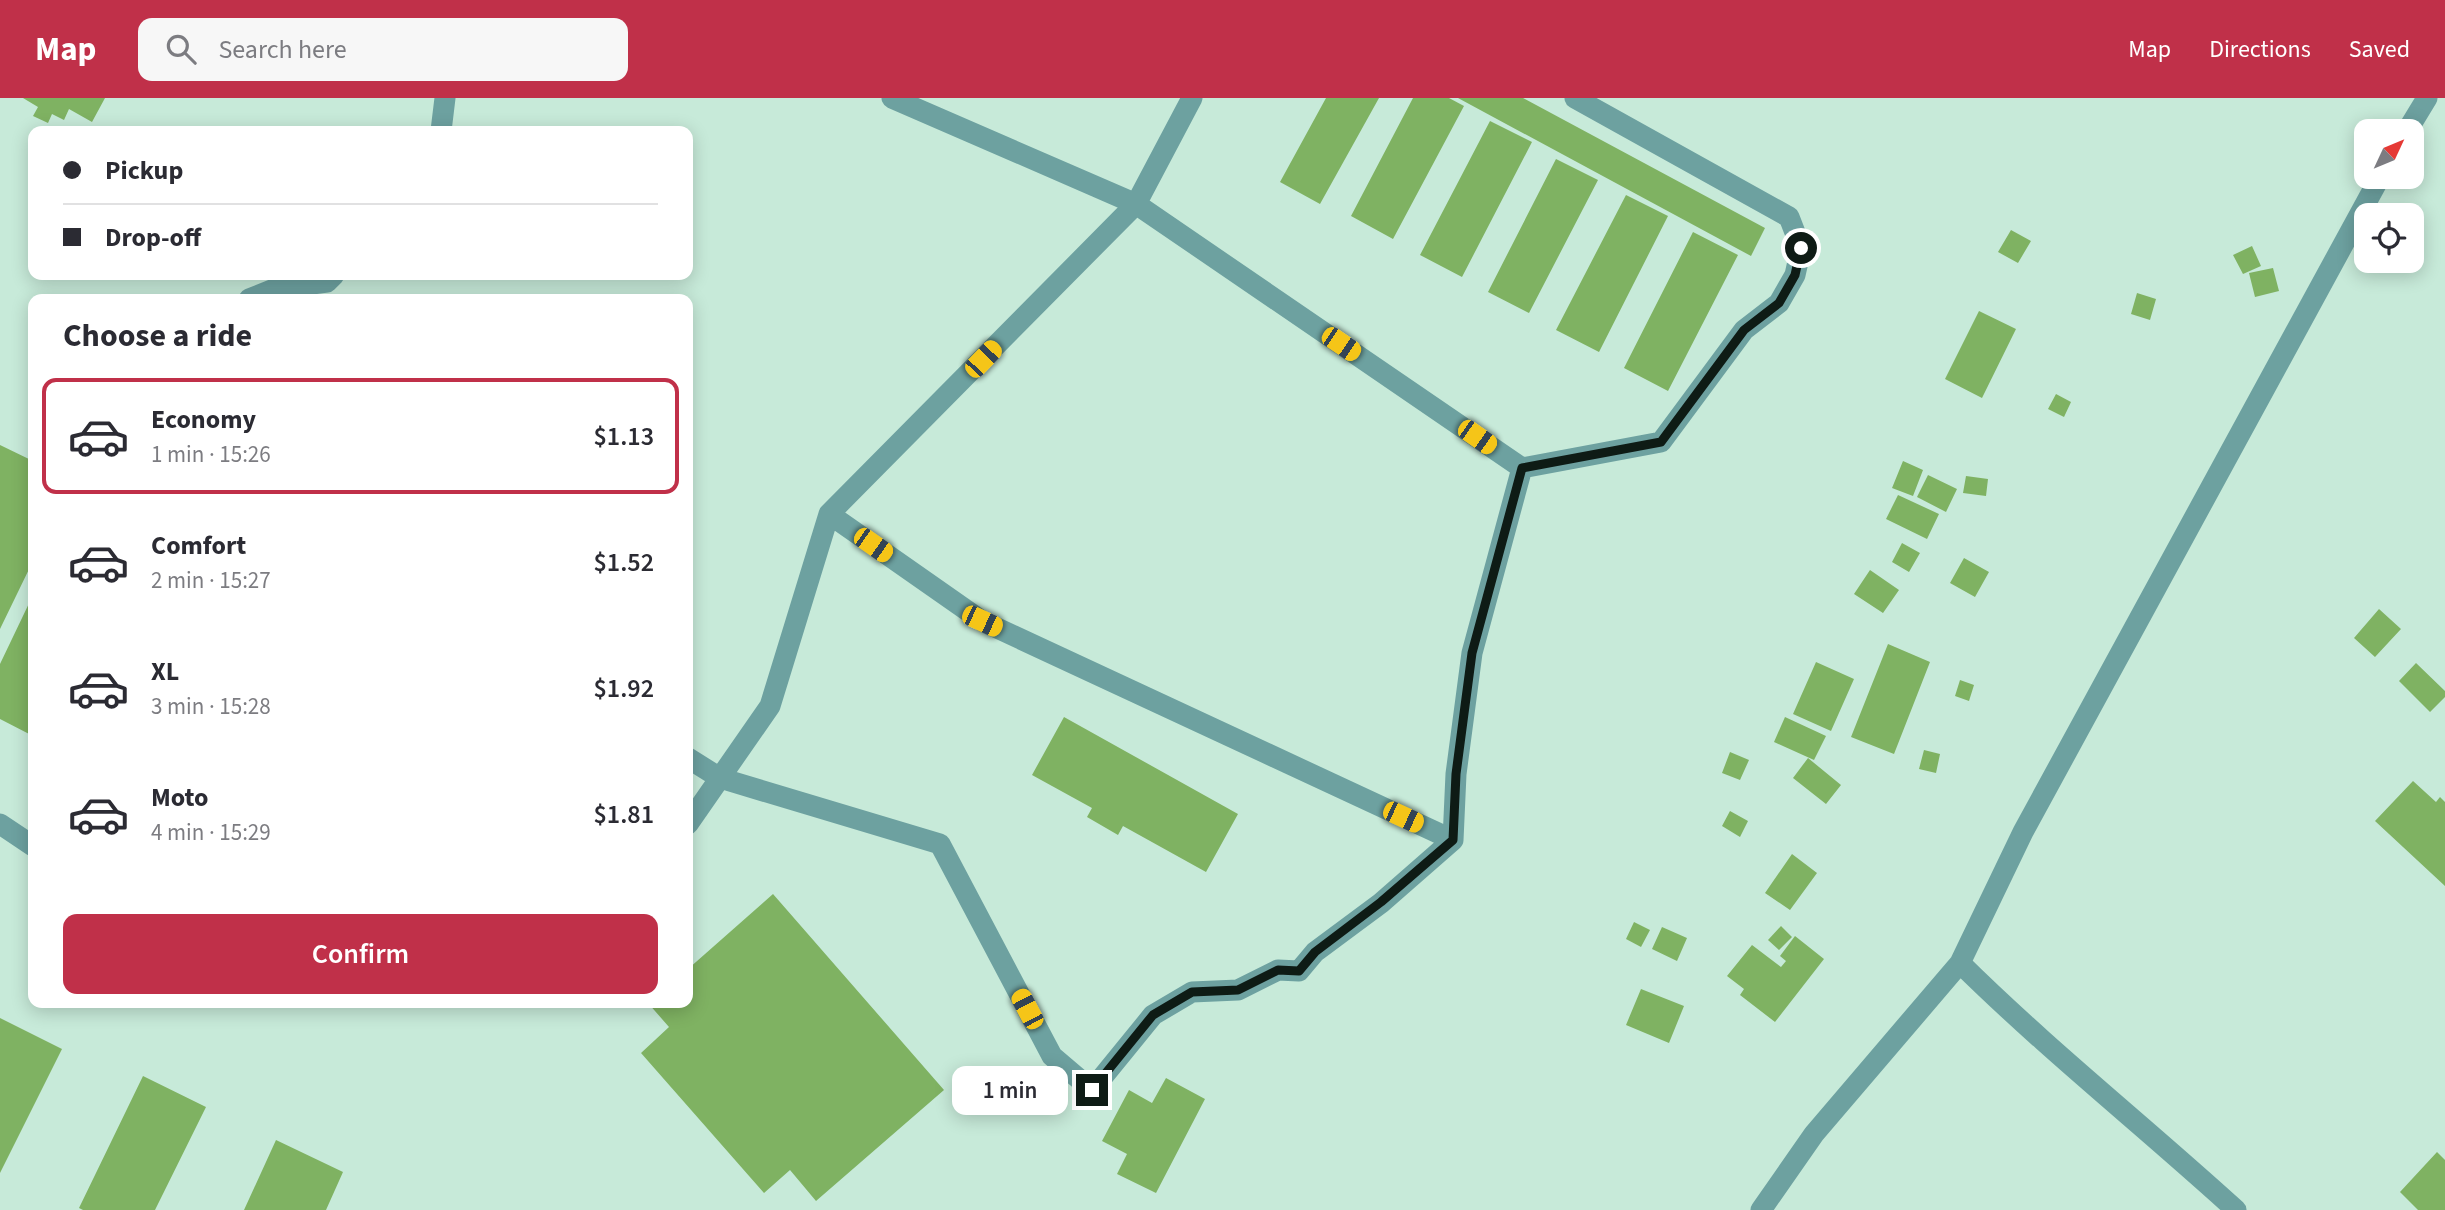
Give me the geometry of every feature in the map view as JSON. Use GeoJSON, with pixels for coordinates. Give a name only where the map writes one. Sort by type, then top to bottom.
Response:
{"type":"FeatureCollection","features":[{"type":"Feature","properties":{"kind":"street"},"geometry":{"type":"LineString","coordinates":[[442,126],[445,98]]}},
{"type":"Feature","properties":{"kind":"street"},"geometry":{"type":"LineString","coordinates":[[892,98],[1136,204],[1522,468],[1661,442],[1744,330],[1779,303],[1795,275],[1801,248],[1789,217],[1575,98]]}},
{"type":"Feature","properties":{"kind":"street"},"geometry":{"type":"LineString","coordinates":[[693,817],[769,706],[829,514],[1136,204],[1192,98]]}},
{"type":"Feature","properties":{"kind":"street"},"geometry":{"type":"LineString","coordinates":[[2414,119],[2427,98]]}},
{"type":"Feature","properties":{"kind":"street"},"geometry":{"type":"LineString","coordinates":[[1762,1210],[1814,1134],[1960,963],[2029,821],[2373,189]]}},
{"type":"Feature","properties":{"kind":"street"},"geometry":{"type":"LineString","coordinates":[[262,294],[274,289],[329,280]]}},
{"type":"Feature","properties":{"kind":"street"},"geometry":{"type":"LineString","coordinates":[[693,761],[720,778],[940,844],[1052,1056],[1092,1090],[1153,1015],[1192,992],[1238,990],[1278,970],[1299,971],[1315,952],[1381,902],[1453,840],[1456,774],[1472,653],[1522,468]]}},
{"type":"Feature","properties":{"kind":"street"},"geometry":{"type":"LineString","coordinates":[[829,514],[982,621],[1453,840]]}},
{"type":"Feature","properties":{"kind":"street"},"geometry":{"type":"LineString","coordinates":[[0,824],[28,843]]}},
{"type":"Feature","properties":{"kind":"street"},"geometry":{"type":"LineString","coordinates":[[1960,963],[2017,1020],[2137,1120],[2236,1210]]}},
{"type":"Feature","properties":{"kind":"building"},"geometry":{"type":"Polygon","coordinates":[[[23,98],[105,98],[92,122],[69,109],[64,120],[52,114],[48,123],[33,116],[38,107],[23,98]]]}},
{"type":"Feature","properties":{"kind":"building"},"geometry":{"type":"Polygon","coordinates":[[[1326,98],[1379,98],[1320,204],[1280,182],[1326,98]]]}},
{"type":"Feature","properties":{"kind":"building"},"geometry":{"type":"Polygon","coordinates":[[[1413,98],[1449,98],[1464,106],[1393,239],[1351,216],[1413,98]]]}},
{"type":"Feature","properties":{"kind":"building"},"geometry":{"type":"Polygon","coordinates":[[[1458,98],[1523,98],[1765,228],[1751,256],[1458,98]]]}},
{"type":"Feature","properties":{"kind":"building"},"geometry":{"type":"Polygon","coordinates":[[[1490,121],[1532,142],[1462,277],[1420,255],[1490,121]]]}},
{"type":"Feature","properties":{"kind":"building"},"geometry":{"type":"Polygon","coordinates":[[[1556,159],[1598,180],[1529,313],[1488,292],[1556,159]]]}},
{"type":"Feature","properties":{"kind":"building"},"geometry":{"type":"Polygon","coordinates":[[[1626,195],[1668,216],[1599,352],[1556,330],[1626,195]]]}},
{"type":"Feature","properties":{"kind":"building"},"geometry":{"type":"Polygon","coordinates":[[[2011,230],[2031,241],[2018,263],[1998,252],[2011,230]]]}},
{"type":"Feature","properties":{"kind":"building"},"geometry":{"type":"Polygon","coordinates":[[[1693,232],[1738,255],[1668,391],[1624,368],[1693,232]]]}},
{"type":"Feature","properties":{"kind":"building"},"geometry":{"type":"Polygon","coordinates":[[[2252,246],[2261,266],[2243,274],[2233,255],[2252,246]]]}},
{"type":"Feature","properties":{"kind":"building"},"geometry":{"type":"Polygon","coordinates":[[[2273,268],[2279,291],[2255,297],[2249,273],[2273,268]]]}},
{"type":"Feature","properties":{"kind":"building"},"geometry":{"type":"Polygon","coordinates":[[[2137,293],[2156,299],[2150,320],[2131,314],[2137,293]]]}},
{"type":"Feature","properties":{"kind":"building"},"geometry":{"type":"Polygon","coordinates":[[[1979,311],[2016,329],[1982,398],[1945,379],[1979,311]]]}},
{"type":"Feature","properties":{"kind":"building"},"geometry":{"type":"Polygon","coordinates":[[[2056,394],[2071,402],[2064,417],[2048,409],[2056,394]]]}},
{"type":"Feature","properties":{"kind":"building"},"geometry":{"type":"Polygon","coordinates":[[[0,445],[28,459],[28,571],[0,629],[0,445]]]}},
{"type":"Feature","properties":{"kind":"building"},"geometry":{"type":"Polygon","coordinates":[[[1903,461],[1923,470],[1913,496],[1892,488],[1903,461]]]}},
{"type":"Feature","properties":{"kind":"building"},"geometry":{"type":"Polygon","coordinates":[[[1928,475],[1957,489],[1946,512],[1917,497],[1928,475]]]}},
{"type":"Feature","properties":{"kind":"building"},"geometry":{"type":"Polygon","coordinates":[[[1966,476],[1988,479],[1986,496],[1963,493],[1966,476]]]}},
{"type":"Feature","properties":{"kind":"building"},"geometry":{"type":"Polygon","coordinates":[[[1898,495],[1939,514],[1927,539],[1886,519],[1898,495]]]}},
{"type":"Feature","properties":{"kind":"building"},"geometry":{"type":"Polygon","coordinates":[[[1902,543],[1920,553],[1909,572],[1892,562],[1902,543]]]}},
{"type":"Feature","properties":{"kind":"building"},"geometry":{"type":"Polygon","coordinates":[[[1964,558],[1989,572],[1975,597],[1950,583],[1964,558]]]}},
{"type":"Feature","properties":{"kind":"building"},"geometry":{"type":"Polygon","coordinates":[[[1870,570],[1899,590],[1883,613],[1854,594],[1870,570]]]}},
{"type":"Feature","properties":{"kind":"building"},"geometry":{"type":"Polygon","coordinates":[[[28,605],[28,733],[0,719],[0,664],[28,605]]]}},
{"type":"Feature","properties":{"kind":"building"},"geometry":{"type":"Polygon","coordinates":[[[2379,609],[2401,629],[2375,657],[2354,638],[2379,609]]]}},
{"type":"Feature","properties":{"kind":"building"},"geometry":{"type":"Polygon","coordinates":[[[1888,644],[1930,662],[1894,754],[1851,737],[1888,644]]]}},
{"type":"Feature","properties":{"kind":"building"},"geometry":{"type":"Polygon","coordinates":[[[1816,662],[1854,679],[1831,731],[1793,714],[1816,662]]]}},
{"type":"Feature","properties":{"kind":"building"},"geometry":{"type":"Polygon","coordinates":[[[2416,663],[2445,691],[2445,697],[2430,712],[2399,681],[2416,663]]]}},
{"type":"Feature","properties":{"kind":"building"},"geometry":{"type":"Polygon","coordinates":[[[1960,680],[1974,685],[1969,701],[1955,696],[1960,680]]]}},
{"type":"Feature","properties":{"kind":"building"},"geometry":{"type":"Polygon","coordinates":[[[1064,717],[1238,814],[1206,872],[1123,826],[1118,835],[1087,817],[1092,808],[1032,775],[1064,717]]]}},
{"type":"Feature","properties":{"kind":"building"},"geometry":{"type":"Polygon","coordinates":[[[1785,717],[1826,736],[1814,760],[1774,742],[1785,717]]]}},
{"type":"Feature","properties":{"kind":"building"},"geometry":{"type":"Polygon","coordinates":[[[1924,750],[1940,754],[1936,773],[1919,769],[1924,750]]]}},
{"type":"Feature","properties":{"kind":"building"},"geometry":{"type":"Polygon","coordinates":[[[1730,752],[1749,760],[1740,780],[1722,773],[1730,752]]]}},
{"type":"Feature","properties":{"kind":"building"},"geometry":{"type":"Polygon","coordinates":[[[1808,758],[1841,785],[1826,804],[1793,778],[1808,758]]]}},
{"type":"Feature","properties":{"kind":"building"},"geometry":{"type":"Polygon","coordinates":[[[2413,781],[2436,802],[2440,797],[2445,802],[2445,886],[2375,821],[2413,781]]]}},
{"type":"Feature","properties":{"kind":"building"},"geometry":{"type":"Polygon","coordinates":[[[1730,811],[1748,821],[1740,837],[1722,826],[1730,811]]]}},
{"type":"Feature","properties":{"kind":"building"},"geometry":{"type":"Polygon","coordinates":[[[1792,854],[1817,873],[1790,910],[1765,893],[1792,854]]]}},
{"type":"Feature","properties":{"kind":"building"},"geometry":{"type":"Polygon","coordinates":[[[773,894],[944,1090],[816,1201],[790,1170],[764,1193],[641,1053],[669,1027],[652,1008],[693,1008],[693,965],[773,894]]]}},
{"type":"Feature","properties":{"kind":"building"},"geometry":{"type":"Polygon","coordinates":[[[1634,922],[1650,930],[1641,947],[1626,939],[1634,922]]]}},
{"type":"Feature","properties":{"kind":"building"},"geometry":{"type":"Polygon","coordinates":[[[1781,926],[1792,937],[1779,950],[1768,940],[1781,926]]]}},
{"type":"Feature","properties":{"kind":"building"},"geometry":{"type":"Polygon","coordinates":[[[1662,927],[1687,938],[1677,961],[1652,949],[1662,927]]]}},
{"type":"Feature","properties":{"kind":"building"},"geometry":{"type":"Polygon","coordinates":[[[1795,936],[1824,959],[1775,1022],[1740,995],[1744,989],[1727,976],[1752,945],[1781,967],[1786,961],[1780,956],[1795,936]]]}},
{"type":"Feature","properties":{"kind":"building"},"geometry":{"type":"Polygon","coordinates":[[[1641,989],[1684,1006],[1669,1043],[1626,1025],[1641,989]]]}},
{"type":"Feature","properties":{"kind":"building"},"geometry":{"type":"Polygon","coordinates":[[[0,1018],[62,1049],[0,1173],[0,1018]]]}},
{"type":"Feature","properties":{"kind":"building"},"geometry":{"type":"Polygon","coordinates":[[[143,1076],[206,1107],[155,1210],[83,1210],[79,1208],[143,1076]]]}},
{"type":"Feature","properties":{"kind":"building"},"geometry":{"type":"Polygon","coordinates":[[[1166,1078],[1205,1099],[1156,1193],[1117,1174],[1127,1154],[1102,1141],[1129,1090],[1152,1103],[1166,1078]]]}},
{"type":"Feature","properties":{"kind":"building"},"geometry":{"type":"Polygon","coordinates":[[[276,1140],[343,1172],[326,1210],[244,1210],[276,1140]]]}},
{"type":"Feature","properties":{"kind":"building"},"geometry":{"type":"Polygon","coordinates":[[[2437,1152],[2445,1160],[2445,1210],[2418,1210],[2400,1192],[2437,1152]]]}},
{"type":"Feature","properties":{"kind":"route"},"geometry":{"type":"LineString","coordinates":[[1092,1090],[1153,1015],[1192,992],[1238,990],[1278,970],[1299,971],[1315,952],[1381,902],[1453,840],[1456,774],[1472,653],[1522,468],[1661,442],[1744,330],[1779,303],[1795,275],[1801,248]]}}]}
